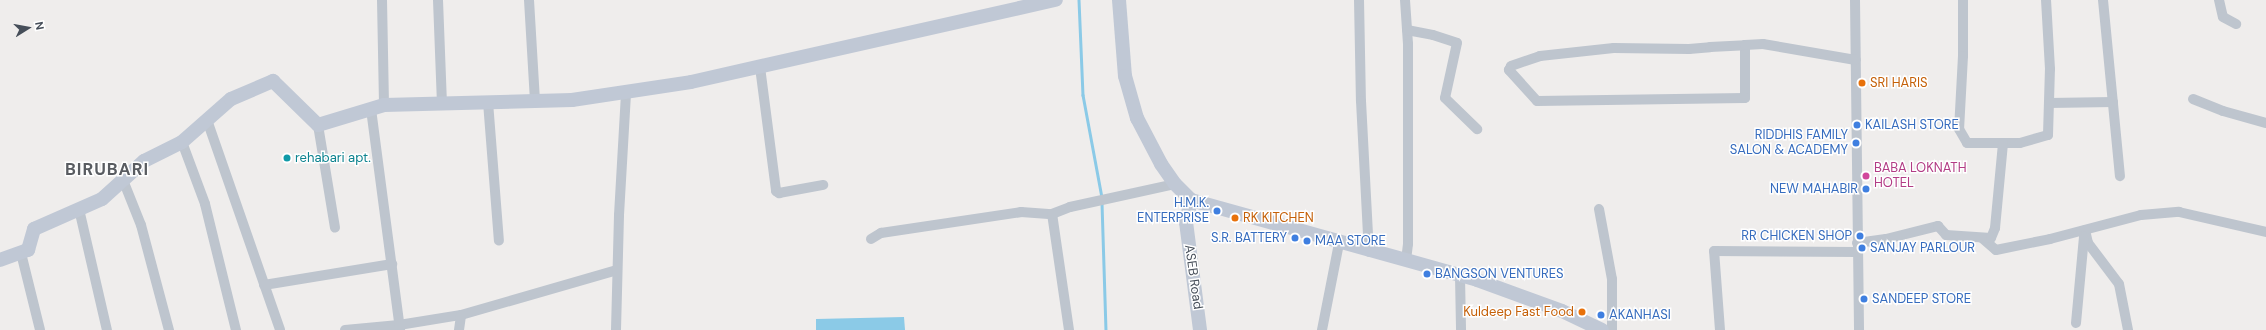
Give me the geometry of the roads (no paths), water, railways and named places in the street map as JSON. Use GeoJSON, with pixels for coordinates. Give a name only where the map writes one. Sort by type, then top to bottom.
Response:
{"type":"FeatureCollection","features":[{"type":"Feature","properties":{"kind":"street"},"geometry":{"type":"LineString","coordinates":[[382,0],[384,105]]}},
{"type":"Feature","properties":{"kind":"street"},"geometry":{"type":"LineString","coordinates":[[438,0],[442,104]]}},
{"type":"Feature","properties":{"kind":"street"},"geometry":{"type":"LineString","coordinates":[[529,0],[535,101]]}},
{"type":"Feature","properties":{"kind":"street"},"geometry":{"type":"LineString","coordinates":[[318,125],[384,105],[572,100],[626,94],[760,67],[1056,0]]}},
{"type":"Feature","properties":{"kind":"street"},"geometry":{"type":"LineString","coordinates":[[1119,0],[1125,76],[1133,104],[1161,164],[1175,184],[1191,200],[1369,252],[1460,276],[1562,311],[1602,330]]}},
{"type":"Feature","properties":{"kind":"street"},"geometry":{"type":"LineString","coordinates":[[1359,0],[1361,101],[1369,252]]}},
{"type":"Feature","properties":{"kind":"street"},"geometry":{"type":"LineString","coordinates":[[1405,0],[1407,30],[1408,244],[1406,261]]}},
{"type":"Feature","properties":{"kind":"street"},"geometry":{"type":"LineString","coordinates":[[1855,0],[1859,330]]}},
{"type":"Feature","properties":{"kind":"street"},"geometry":{"type":"LineString","coordinates":[[1963,0],[1963,56],[1959,129],[1967,143],[2020,143],[2048,135],[2049,103],[2046,0]]}},
{"type":"Feature","properties":{"kind":"street"},"geometry":{"type":"LineString","coordinates":[[2103,0],[2120,176]]}},
{"type":"Feature","properties":{"kind":"street"},"geometry":{"type":"LineString","coordinates":[[2219,0],[2223,17],[2236,24]]}},
{"type":"Feature","properties":{"kind":"street"},"geometry":{"type":"LineString","coordinates":[[1407,30],[1433,35],[1457,43],[1445,98],[1477,129]]}},
{"type":"Feature","properties":{"kind":"street"},"geometry":{"type":"LineString","coordinates":[[1745,45],[1744,98],[1537,102],[1509,70],[1510,66],[1529,59],[1554,53],[1614,48],[1689,49],[1745,45],[1783,47],[1856,60]]}},
{"type":"Feature","properties":{"kind":"street"},"geometry":{"type":"LineString","coordinates":[[760,67],[776,191],[779,193],[823,185]]}},
{"type":"Feature","properties":{"kind":"street"},"geometry":{"type":"LineString","coordinates":[[0,260],[28,250],[34,229],[102,199],[144,161],[182,142],[231,99],[274,81],[318,125],[335,228]]}},
{"type":"Feature","properties":{"kind":"street"},"geometry":{"type":"LineString","coordinates":[[616,330],[617,270],[626,94]]}},
{"type":"Feature","properties":{"kind":"street"},"geometry":{"type":"LineString","coordinates":[[2193,99],[2223,111],[2266,123]]}},
{"type":"Feature","properties":{"kind":"street"},"geometry":{"type":"LineString","coordinates":[[488,102],[499,241]]}},
{"type":"Feature","properties":{"kind":"street"},"geometry":{"type":"LineString","coordinates":[[2049,103],[2113,102]]}},
{"type":"Feature","properties":{"kind":"street"},"geometry":{"type":"LineString","coordinates":[[371,109],[400,328]]}},
{"type":"Feature","properties":{"kind":"street"},"geometry":{"type":"LineString","coordinates":[[207,120],[280,330]]}},
{"type":"Feature","properties":{"kind":"street"},"geometry":{"type":"LineString","coordinates":[[182,142],[206,204],[236,330]]}},
{"type":"Feature","properties":{"kind":"street"},"geometry":{"type":"LineString","coordinates":[[1720,330],[1714,251],[1857,248],[1938,226],[1946,235],[1991,238],[1995,228],[2003,143]]}},
{"type":"Feature","properties":{"kind":"street"},"geometry":{"type":"LineString","coordinates":[[123,180],[141,225],[169,330]]}},
{"type":"Feature","properties":{"kind":"street"},"geometry":{"type":"LineString","coordinates":[[871,239],[881,233],[1021,212],[1052,214],[1092,203],[1175,184]]}},
{"type":"Feature","properties":{"kind":"street","name":"ASEB Road"},"geometry":{"type":"LineString","coordinates":[[1191,200],[1186,222],[1200,330]]}},
{"type":"Feature","properties":{"kind":"street"},"geometry":{"type":"LineString","coordinates":[[79,209],[107,330]]}},
{"type":"Feature","properties":{"kind":"street"},"geometry":{"type":"LineString","coordinates":[[1599,209],[1612,279],[1612,330]]}},
{"type":"Feature","properties":{"kind":"street"},"geometry":{"type":"LineString","coordinates":[[1982,238],[1996,250],[2085,230],[2141,215],[2179,212],[2266,232]]}},
{"type":"Feature","properties":{"kind":"street"},"geometry":{"type":"LineString","coordinates":[[1052,214],[1069,330]]}},
{"type":"Feature","properties":{"kind":"street"},"geometry":{"type":"LineString","coordinates":[[2076,322],[2085,230]]}},
{"type":"Feature","properties":{"kind":"street"},"geometry":{"type":"LineString","coordinates":[[2085,230],[2088,243],[2118,284],[2128,330]]}},
{"type":"Feature","properties":{"kind":"street"},"geometry":{"type":"LineString","coordinates":[[1322,330],[1339,243]]}},
{"type":"Feature","properties":{"kind":"street"},"geometry":{"type":"LineString","coordinates":[[21,253],[40,330]]}},
{"type":"Feature","properties":{"kind":"street"},"geometry":{"type":"LineString","coordinates":[[264,285],[392,264]]}},
{"type":"Feature","properties":{"kind":"street"},"geometry":{"type":"LineString","coordinates":[[345,330],[400,328],[460,315],[617,270]]}},
{"type":"Feature","properties":{"kind":"street"},"geometry":{"type":"LineString","coordinates":[[1460,276],[1461,330]]}},
{"type":"Feature","properties":{"kind":"street"},"geometry":{"type":"LineString","coordinates":[[459,330],[460,315]]}},
{"type":"Feature","properties":{"kind":"water"},"geometry":{"type":"Polygon","coordinates":[[[904,317],[905,330],[816,330],[816,319],[904,317]]]}},
{"type":"Feature","properties":{"kind":"waterway"},"geometry":{"type":"LineString","coordinates":[[1079,0],[1083,95],[1102,198]]}},
{"type":"Feature","properties":{"kind":"waterway"},"geometry":{"type":"LineString","coordinates":[[1102,203],[1106,330]]}},
{"type":"Feature","properties":{"kind":"place","name":"SRI HARIS"},"geometry":{"type":"Point","coordinates":[1862,83]}},
{"type":"Feature","properties":{"kind":"place","name":"KAILASH STORE"},"geometry":{"type":"Point","coordinates":[1857,125]}},
{"type":"Feature","properties":{"kind":"place","name":"RIDDHIS FAMILY SALON & ACADEMY"},"geometry":{"type":"Point","coordinates":[1856,143]}},
{"type":"Feature","properties":{"kind":"place","name":"rehabari apt."},"geometry":{"type":"Point","coordinates":[287,158]}},
{"type":"Feature","properties":{"kind":"place","name":"BABA LOKNATH HOTEL"},"geometry":{"type":"Point","coordinates":[1866,176]}},
{"type":"Feature","properties":{"kind":"place","name":"NEW MAHABIR"},"geometry":{"type":"Point","coordinates":[1866,189]}},
{"type":"Feature","properties":{"kind":"place","name":"H.M.K. ENTERPRISE"},"geometry":{"type":"Point","coordinates":[1217,211]}},
{"type":"Feature","properties":{"kind":"place","name":"RK KITCHEN"},"geometry":{"type":"Point","coordinates":[1235,218]}},
{"type":"Feature","properties":{"kind":"place","name":"RR CHICKEN SHOP"},"geometry":{"type":"Point","coordinates":[1860,236]}},
{"type":"Feature","properties":{"kind":"place","name":"S.R. BATTERY"},"geometry":{"type":"Point","coordinates":[1295,238]}},
{"type":"Feature","properties":{"kind":"place","name":"MAA STORE"},"geometry":{"type":"Point","coordinates":[1307,241]}},
{"type":"Feature","properties":{"kind":"place","name":"SANJAY PARLOUR"},"geometry":{"type":"Point","coordinates":[1862,248]}},
{"type":"Feature","properties":{"kind":"place","name":"BANGSON VENTURES"},"geometry":{"type":"Point","coordinates":[1427,274]}},
{"type":"Feature","properties":{"kind":"place","name":"SANDEEP STORE"},"geometry":{"type":"Point","coordinates":[1864,299]}},
{"type":"Feature","properties":{"kind":"place","name":"Kuldeep Fast Food"},"geometry":{"type":"Point","coordinates":[1582,312]}},
{"type":"Feature","properties":{"kind":"place","name":"AKANHASI"},"geometry":{"type":"Point","coordinates":[1601,315]}},
{"type":"Feature","properties":{"kind":"district","name":"BIRUBARI"},"geometry":{"type":"Point","coordinates":[107,170]}}]}
